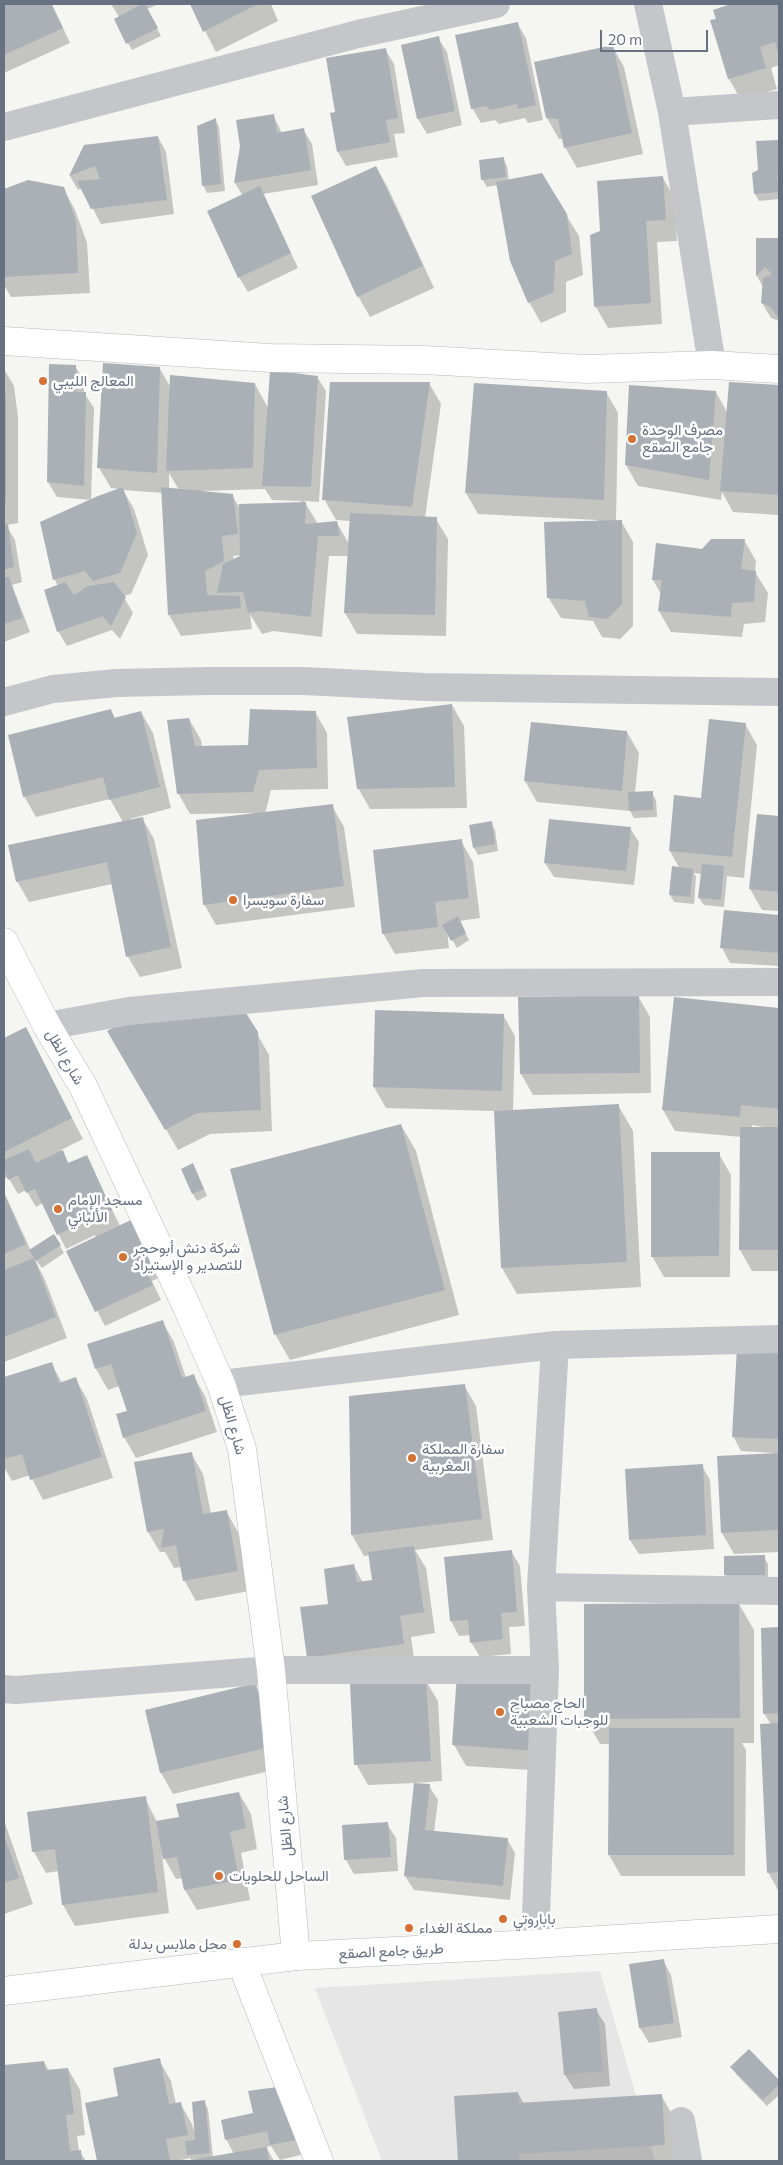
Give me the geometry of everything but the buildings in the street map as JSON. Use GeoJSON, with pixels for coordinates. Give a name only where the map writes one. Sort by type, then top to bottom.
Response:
{"type":"FeatureCollection","features":[{"type":"Feature","properties":{"kind":"main road"},"geometry":{"type":"LineString","coordinates":[[4,340],[270,358],[424,360],[587,369],[712,365],[779,369]]}},
{"type":"Feature","properties":{"kind":"main road","name":"شارع الظل"},"geometry":{"type":"LineString","coordinates":[[4,942],[47,1026],[83,1086],[221,1384],[242,1449],[271,1670],[296,1956]]}},
{"type":"Feature","properties":{"kind":"main road","name":"طريق جامع الصقع"},"geometry":{"type":"LineString","coordinates":[[4,1990],[296,1956],[779,1929]]}},
{"type":"Feature","properties":{"kind":"main road"},"geometry":{"type":"LineString","coordinates":[[241,1962],[319,2161]]}},
{"type":"Feature","properties":{"kind":"street"},"geometry":{"type":"LineString","coordinates":[[4,127],[358,34],[496,4]]}},
{"type":"Feature","properties":{"kind":"street"},"geometry":{"type":"LineString","coordinates":[[648,4],[672,112],[712,365]]}},
{"type":"Feature","properties":{"kind":"street"},"geometry":{"type":"LineString","coordinates":[[672,112],[779,105]]}},
{"type":"Feature","properties":{"kind":"street"},"geometry":{"type":"LineString","coordinates":[[4,702],[53,689],[117,682],[304,681],[424,687],[779,692]]}},
{"type":"Feature","properties":{"kind":"street"},"geometry":{"type":"LineString","coordinates":[[47,1026],[128,1011],[423,983],[779,982]]}},
{"type":"Feature","properties":{"kind":"street"},"geometry":{"type":"LineString","coordinates":[[221,1384],[555,1345],[779,1339]]}},
{"type":"Feature","properties":{"kind":"street"},"geometry":{"type":"LineString","coordinates":[[535,1944],[545,1670],[541,1587],[555,1345]]}},
{"type":"Feature","properties":{"kind":"street"},"geometry":{"type":"LineString","coordinates":[[541,1587],[779,1591]]}},
{"type":"Feature","properties":{"kind":"street"},"geometry":{"type":"LineString","coordinates":[[4,1689],[16,1690],[271,1670],[545,1670]]}},
{"type":"Feature","properties":{"kind":"street"},"geometry":{"type":"LineString","coordinates":[[681,2121],[688,2161]]}},
{"type":"Feature","properties":{"kind":"shaded area"},"geometry":{"type":"Polygon","coordinates":[[[600,1971],[655,2161],[382,2161],[315,1988],[600,1971]]]}},
{"type":"Feature","properties":{"kind":"place","name":"المعالج الليبي"},"geometry":{"type":"Point","coordinates":[43,381]}},
{"type":"Feature","properties":{"kind":"place","name":"مصرف الوحدة جامع الصقع"},"geometry":{"type":"Point","coordinates":[632,439]}},
{"type":"Feature","properties":{"kind":"place","name":"سفارة سويسرا"},"geometry":{"type":"Point","coordinates":[233,900]}},
{"type":"Feature","properties":{"kind":"place","name":"مسجد الإمام الألباني"},"geometry":{"type":"Point","coordinates":[58,1209]}},
{"type":"Feature","properties":{"kind":"place","name":"شركة دنش أبوحجر للتصدير و الإستيراد"},"geometry":{"type":"Point","coordinates":[123,1257]}},
{"type":"Feature","properties":{"kind":"place","name":"سفارة المملكة المغربية"},"geometry":{"type":"Point","coordinates":[412,1458]}},
{"type":"Feature","properties":{"kind":"place","name":"الحاج مصباح للوجبات الشعبية"},"geometry":{"type":"Point","coordinates":[500,1712]}},
{"type":"Feature","properties":{"kind":"place","name":"الساحل للحلويات"},"geometry":{"type":"Point","coordinates":[219,1876]}},
{"type":"Feature","properties":{"kind":"place","name":"باباروتي"},"geometry":{"type":"Point","coordinates":[503,1919]}},
{"type":"Feature","properties":{"kind":"place","name":"مملكة الغداء"},"geometry":{"type":"Point","coordinates":[409,1928]}},
{"type":"Feature","properties":{"kind":"place","name":"محل ملابس بدلة"},"geometry":{"type":"Point","coordinates":[237,1944]}}]}
